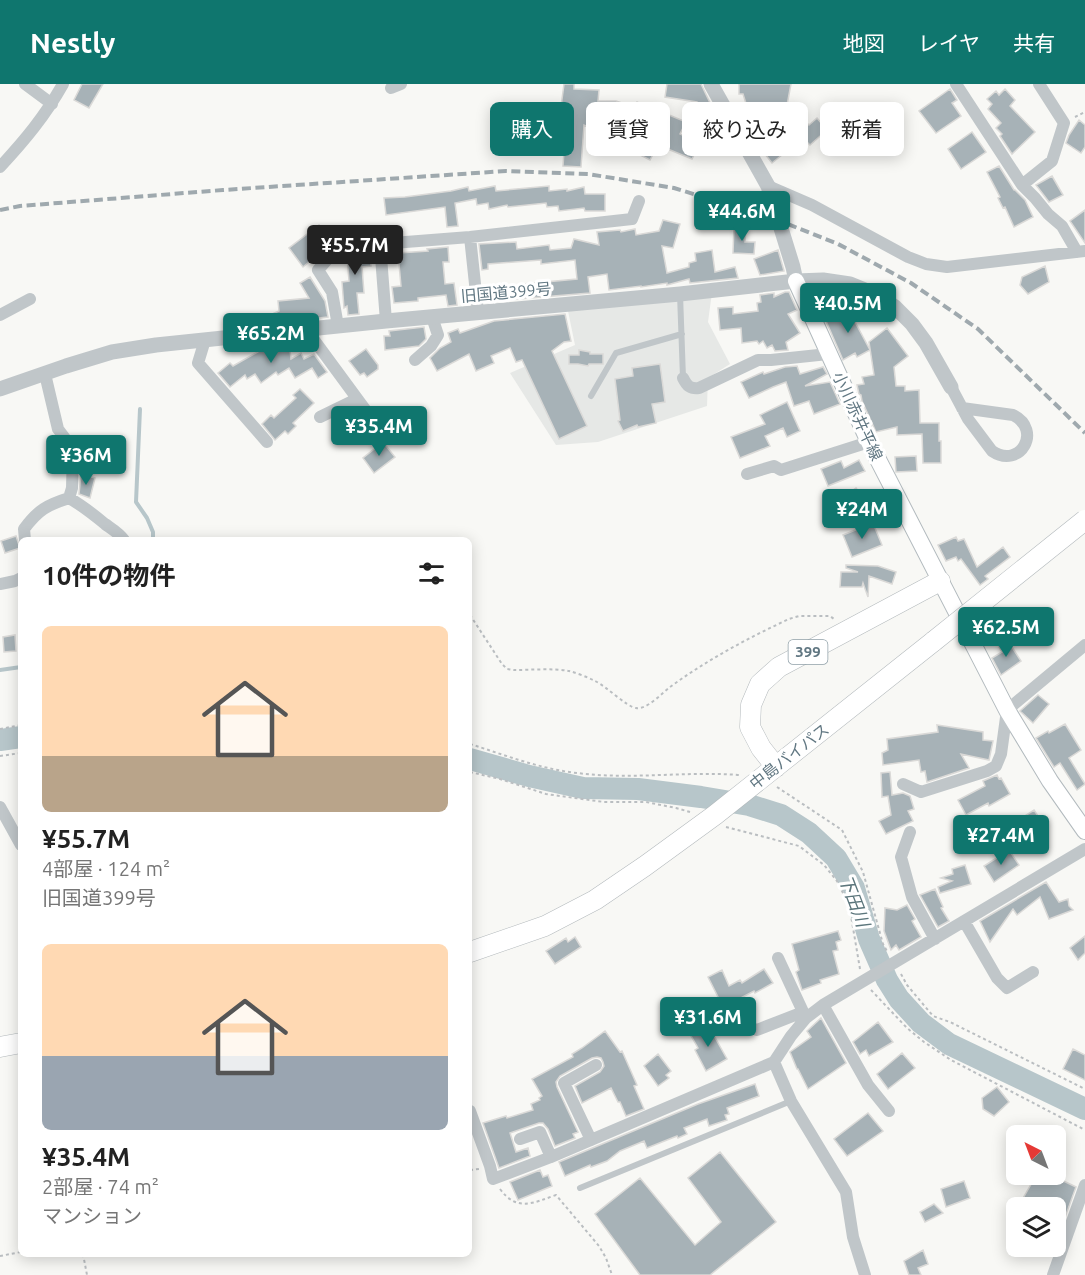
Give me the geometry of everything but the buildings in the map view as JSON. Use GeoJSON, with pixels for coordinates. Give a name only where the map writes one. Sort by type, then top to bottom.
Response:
{"type":"FeatureCollection","features":[{"type":"Feature","properties":{"kind":"highway","name":"中島バイパス"},"geometry":{"type":"LineString","coordinates":[[472,951],[545,926],[595,900],[645,866],[762,778],[1085,520]]}},
{"type":"Feature","properties":{"kind":"highway","name":"399"},"geometry":{"type":"LineString","coordinates":[[762,778],[761,747],[750,727],[751,705],[760,684],[779,667],[940,581]]}},
{"type":"Feature","properties":{"kind":"highway"},"geometry":{"type":"LineString","coordinates":[[0,1047],[18,1044]]}},
{"type":"Feature","properties":{"kind":"main road","name":"小川赤井平線"},"geometry":{"type":"LineString","coordinates":[[796,281],[869,442],[1007,710],[1050,781],[1085,831]]}},
{"type":"Feature","properties":{"kind":"street"},"geometry":{"type":"LineString","coordinates":[[25,84],[52,104]]}},
{"type":"Feature","properties":{"kind":"street"},"geometry":{"type":"LineString","coordinates":[[0,167],[31,133],[63,84]]}},
{"type":"Feature","properties":{"kind":"street"},"geometry":{"type":"LineString","coordinates":[[711,84],[768,186],[796,281]]}},
{"type":"Feature","properties":{"kind":"street"},"geometry":{"type":"LineString","coordinates":[[768,186],[812,205],[908,257],[926,264],[947,267],[1081,252],[1062,226],[1022,185],[956,84]]}},
{"type":"Feature","properties":{"kind":"street"},"geometry":{"type":"LineString","coordinates":[[1022,185],[1052,161],[1064,123],[1039,84]]}},
{"type":"Feature","properties":{"kind":"street"},"geometry":{"type":"LineString","coordinates":[[386,321],[380,244],[470,237],[632,219],[639,201]]}},
{"type":"Feature","properties":{"kind":"street"},"geometry":{"type":"LineString","coordinates":[[470,237],[478,312]]}},
{"type":"Feature","properties":{"kind":"street"},"geometry":{"type":"LineString","coordinates":[[333,253],[318,270],[332,292],[338,326]]}},
{"type":"Feature","properties":{"kind":"street","name":"旧国道399号"},"geometry":{"type":"LineString","coordinates":[[0,389],[112,352],[156,345],[823,280],[850,284],[877,295],[895,307],[926,343],[968,419],[992,451],[1008,456],[1014,455],[1023,448],[1027,432],[1018,417],[962,408]]}},
{"type":"Feature","properties":{"kind":"street"},"geometry":{"type":"LineString","coordinates":[[0,315],[30,299]]}},
{"type":"Feature","properties":{"kind":"street"},"geometry":{"type":"LineString","coordinates":[[415,360],[431,346],[438,335],[432,317]]}},
{"type":"Feature","properties":{"kind":"street"},"geometry":{"type":"LineString","coordinates":[[306,329],[381,431]]}},
{"type":"Feature","properties":{"kind":"street"},"geometry":{"type":"LineString","coordinates":[[205,340],[198,363],[267,442]]}},
{"type":"Feature","properties":{"kind":"street"},"geometry":{"type":"LineString","coordinates":[[683,378],[687,386],[699,388],[758,360],[828,354]]}},
{"type":"Feature","properties":{"kind":"street"},"geometry":{"type":"LineString","coordinates":[[45,374],[58,429],[74,449],[72,488],[69,498]]}},
{"type":"Feature","properties":{"kind":"street"},"geometry":{"type":"LineString","coordinates":[[320,417],[357,399]]}},
{"type":"Feature","properties":{"kind":"street"},"geometry":{"type":"LineString","coordinates":[[747,474],[774,466],[781,471],[869,442]]}},
{"type":"Feature","properties":{"kind":"street"},"geometry":{"type":"LineString","coordinates":[[25,537],[24,529],[36,514],[49,505],[69,498],[87,508],[122,537]]}},
{"type":"Feature","properties":{"kind":"street"},"geometry":{"type":"LineString","coordinates":[[0,584],[18,581]]}},
{"type":"Feature","properties":{"kind":"street"},"geometry":{"type":"LineString","coordinates":[[903,784],[921,792],[996,766],[1001,754],[1007,710],[1085,645]]}},
{"type":"Feature","properties":{"kind":"street"},"geometry":{"type":"LineString","coordinates":[[0,807],[18,840]]}},
{"type":"Feature","properties":{"kind":"street"},"geometry":{"type":"LineString","coordinates":[[910,832],[901,857],[912,897],[934,939]]}},
{"type":"Feature","properties":{"kind":"street"},"geometry":{"type":"LineString","coordinates":[[738,1016],[743,1026],[757,1030],[805,1015],[1085,849]]}},
{"type":"Feature","properties":{"kind":"street"},"geometry":{"type":"LineString","coordinates":[[964,921],[997,978],[1007,988],[1033,972]]}},
{"type":"Feature","properties":{"kind":"street"},"geometry":{"type":"LineString","coordinates":[[778,958],[805,1015]]}},
{"type":"Feature","properties":{"kind":"street"},"geometry":{"type":"LineString","coordinates":[[824,1005],[868,1084],[889,1111]]}},
{"type":"Feature","properties":{"kind":"street"},"geometry":{"type":"LineString","coordinates":[[472,1117],[492,1179],[551,1157],[774,1062],[805,1015]]}},
{"type":"Feature","properties":{"kind":"street"},"geometry":{"type":"LineString","coordinates":[[774,1062],[791,1101],[846,1192],[853,1237],[865,1275]]}},
{"type":"Feature","properties":{"kind":"street"},"geometry":{"type":"LineString","coordinates":[[591,1140],[564,1083],[596,1065]]}},
{"type":"Feature","properties":{"kind":"street"},"geometry":{"type":"LineString","coordinates":[[520,1139],[540,1132],[551,1157]]}},
{"type":"Feature","properties":{"kind":"street"},"geometry":{"type":"LineString","coordinates":[[1053,1275],[1085,1185]]}},
{"type":"Feature","properties":{"kind":"lane"},"geometry":{"type":"LineString","coordinates":[[680,294],[683,378]]}},
{"type":"Feature","properties":{"kind":"lane"},"geometry":{"type":"LineString","coordinates":[[591,396],[616,353],[682,334]]}},
{"type":"Feature","properties":{"kind":"lane"},"geometry":{"type":"LineString","coordinates":[[580,1188],[791,1101]]}},
{"type":"Feature","properties":{"kind":"path"},"geometry":{"type":"LineString","coordinates":[[472,618],[507,669],[568,671],[594,681],[609,689],[629,705],[640,709],[718,656],[789,619],[799,616],[830,616],[847,631]]}},
{"type":"Feature","properties":{"kind":"path"},"geometry":{"type":"LineString","coordinates":[[0,729],[18,726]]}},
{"type":"Feature","properties":{"kind":"path"},"geometry":{"type":"LineString","coordinates":[[472,745],[535,765],[576,773],[613,776],[717,774],[762,778]]}},
{"type":"Feature","properties":{"kind":"path"},"geometry":{"type":"LineString","coordinates":[[0,756],[18,753]]}},
{"type":"Feature","properties":{"kind":"path"},"geometry":{"type":"LineString","coordinates":[[472,773],[546,794],[604,802],[646,802],[676,808],[712,817],[727,827],[798,846],[824,865],[837,881],[845,897],[860,968],[873,993],[900,1021],[924,1042],[951,1060],[1085,1130]]}},
{"type":"Feature","properties":{"kind":"path"},"geometry":{"type":"LineString","coordinates":[[492,1179],[505,1196],[519,1204],[533,1203],[556,1195],[599,1246],[612,1275]]}},
{"type":"Feature","properties":{"kind":"path"},"geometry":{"type":"LineString","coordinates":[[0,1256],[18,1253]]}},
{"type":"Feature","properties":{"kind":"path"},"geometry":{"type":"LineString","coordinates":[[84,1257],[87,1275]]}},
{"type":"Feature","properties":{"kind":"shaded area"},"geometry":{"type":"Polygon","coordinates":[[[713,285],[708,322],[730,364],[708,378],[707,406],[598,442],[556,445],[510,373],[575,345],[568,311],[713,285]]]}},
{"type":"Feature","properties":{"kind":"waterway"},"geometry":{"type":"LineString","coordinates":[[140,409],[136,502],[147,518],[153,537]]}},
{"type":"Feature","properties":{"kind":"waterway"},"geometry":{"type":"LineString","coordinates":[[0,670],[18,667]]}},
{"type":"Feature","properties":{"kind":"waterway","name":"下田川"},"geometry":{"type":"LineString","coordinates":[[0,740],[18,737]]}},
{"type":"Feature","properties":{"kind":"waterway","name":"下田川"},"geometry":{"type":"LineString","coordinates":[[472,760],[583,788],[638,789],[701,797],[749,805],[781,815],[809,833],[836,858],[854,888],[869,939],[887,980],[899,999],[921,1023],[949,1044],[1085,1109]]}},
{"type":"Feature","properties":{"kind":"railway"},"geometry":{"type":"LineString","coordinates":[[0,210],[20,206],[223,190],[506,171],[588,174],[674,188],[780,221],[838,244],[911,283],[978,329],[1085,433]]}}]}
